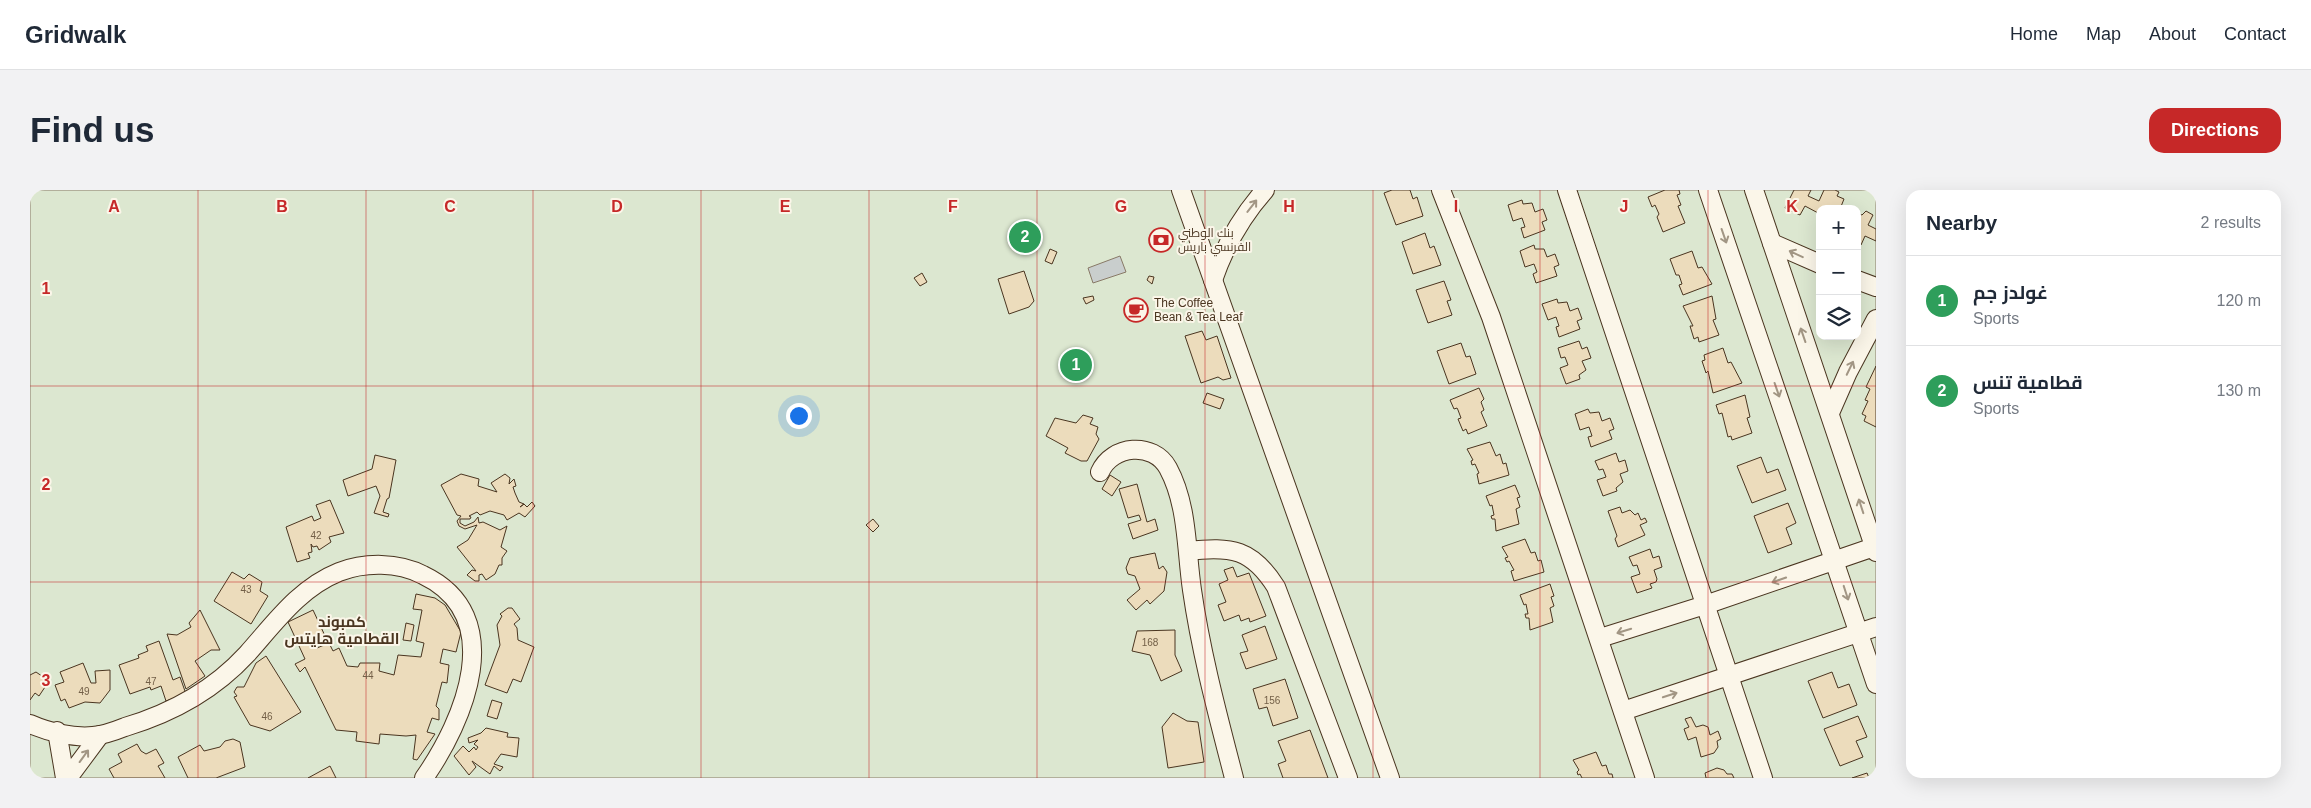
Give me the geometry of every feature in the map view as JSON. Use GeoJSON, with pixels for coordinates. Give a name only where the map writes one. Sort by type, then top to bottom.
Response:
{"type":"FeatureCollection","features":[{"type":"Feature","properties":{"kind":"street"},"geometry":{"type":"LineString","coordinates":[[1181,190],[1390,778]]}},
{"type":"Feature","properties":{"kind":"street"},"geometry":{"type":"LineString","coordinates":[[1213,280],[1229,239],[1241,220],[1265,190]]}},
{"type":"Feature","properties":{"kind":"street"},"geometry":{"type":"LineString","coordinates":[[1441,190],[1491,317],[1600,638],[1645,778]]}},
{"type":"Feature","properties":{"kind":"street"},"geometry":{"type":"LineString","coordinates":[[1568,190],[1704,606],[1763,778]]}},
{"type":"Feature","properties":{"kind":"street"},"geometry":{"type":"LineString","coordinates":[[1708,190],[1876,684]]}},
{"type":"Feature","properties":{"kind":"street"},"geometry":{"type":"LineString","coordinates":[[1600,638],[1704,606],[1875,549],[1754,190]]}},
{"type":"Feature","properties":{"kind":"street"},"geometry":{"type":"LineString","coordinates":[[1772,243],[1816,262]]}},
{"type":"Feature","properties":{"kind":"street"},"geometry":{"type":"LineString","coordinates":[[1861,281],[1876,287]]}},
{"type":"Feature","properties":{"kind":"street"},"geometry":{"type":"LineString","coordinates":[[1830,413],[1848,372],[1876,319]]}},
{"type":"Feature","properties":{"kind":"street"},"geometry":{"type":"LineString","coordinates":[[1100,472],[1107,461],[1121,452],[1133,449],[1146,450],[1158,456],[1167,466],[1182,506],[1200,637],[1234,778]]}},
{"type":"Feature","properties":{"kind":"street"},"geometry":{"type":"LineString","coordinates":[[1188,551],[1210,548],[1232,550],[1250,557],[1264,568],[1276,587],[1283,604],[1348,778]]}},
{"type":"Feature","properties":{"kind":"street"},"geometry":{"type":"LineString","coordinates":[[30,724],[74,736],[100,735],[157,717],[182,705],[211,687],[311,587],[339,572],[362,567],[389,565],[412,569],[433,579],[451,595],[464,614],[471,637],[472,660],[467,694],[456,724],[442,751],[424,778]]}},
{"type":"Feature","properties":{"kind":"street"},"geometry":{"type":"LineString","coordinates":[[1624,711],[1876,627]]}},
{"type":"Feature","properties":{"kind":"street"},"geometry":{"type":"LineString","coordinates":[[56,731],[66,778]]}},
{"type":"Feature","properties":{"kind":"street"},"geometry":{"type":"LineString","coordinates":[[66,778],[100,735]]}},
{"type":"Feature","properties":{"kind":"green space"},"geometry":{"type":"Polygon","coordinates":[[[30,190],[1876,190],[1876,778],[30,778],[30,190]]]}},
{"type":"Feature","properties":{"kind":"shaded area"},"geometry":{"type":"Polygon","coordinates":[[[1120,256],[1126,272],[1093,283],[1088,268],[1120,256]]]}},
{"type":"Feature","properties":{"kind":"building"},"geometry":{"type":"Polygon","coordinates":[[[1392,190],[1410,190],[1413,199],[1417,197],[1423,216],[1396,225],[1384,193],[1392,190]]]}},
{"type":"Feature","properties":{"kind":"building"},"geometry":{"type":"Polygon","coordinates":[[[1665,190],[1679,190],[1680,194],[1677,195],[1681,205],[1678,206],[1685,223],[1663,232],[1657,217],[1659,214],[1655,205],[1652,207],[1648,197],[1665,190]]]}},
{"type":"Feature","properties":{"kind":"building"},"geometry":{"type":"Polygon","coordinates":[[[1794,190],[1811,190],[1808,196],[1819,201],[1824,190],[1835,190],[1839,192],[1837,196],[1844,199],[1842,205],[1816,205],[1816,212],[1805,206],[1800,215],[1785,208],[1794,190]]]}},
{"type":"Feature","properties":{"kind":"building"},"geometry":{"type":"Polygon","coordinates":[[[1522,200],[1523,204],[1532,203],[1535,212],[1543,209],[1547,220],[1542,222],[1545,230],[1524,238],[1521,228],[1525,227],[1522,218],[1513,221],[1508,205],[1522,200]]]}},
{"type":"Feature","properties":{"kind":"building"},"geometry":{"type":"Polygon","coordinates":[[[1866,211],[1873,215],[1868,225],[1876,229],[1876,241],[1865,236],[1861,245],[1861,215],[1866,211]]]}},
{"type":"Feature","properties":{"kind":"building"},"geometry":{"type":"Polygon","coordinates":[[[1425,233],[1430,248],[1434,246],[1441,265],[1413,274],[1402,242],[1425,233]]]}},
{"type":"Feature","properties":{"kind":"building"},"geometry":{"type":"Polygon","coordinates":[[[1534,245],[1535,249],[1544,249],[1547,257],[1555,254],[1559,265],[1554,267],[1557,276],[1536,283],[1533,274],[1537,272],[1534,264],[1525,267],[1520,251],[1534,245]]]}},
{"type":"Feature","properties":{"kind":"building"},"geometry":{"type":"Polygon","coordinates":[[[1050,249],[1057,252],[1052,264],[1045,261],[1050,249]]]}},
{"type":"Feature","properties":{"kind":"building"},"geometry":{"type":"Polygon","coordinates":[[[1692,251],[1698,268],[1702,267],[1712,284],[1683,295],[1679,285],[1682,284],[1679,275],[1676,275],[1670,259],[1692,251]]]}},
{"type":"Feature","properties":{"kind":"building"},"geometry":{"type":"Polygon","coordinates":[[[1024,271],[1034,301],[1029,307],[1009,314],[998,279],[1024,271]]]}},
{"type":"Feature","properties":{"kind":"building"},"geometry":{"type":"Polygon","coordinates":[[[922,273],[927,282],[920,286],[914,278],[922,273]]]}},
{"type":"Feature","properties":{"kind":"building"},"geometry":{"type":"Polygon","coordinates":[[[1149,276],[1154,277],[1152,284],[1147,280],[1149,276]]]}},
{"type":"Feature","properties":{"kind":"building"},"geometry":{"type":"Polygon","coordinates":[[[1444,281],[1451,300],[1447,301],[1452,315],[1428,323],[1416,290],[1444,281]]]}},
{"type":"Feature","properties":{"kind":"building"},"geometry":{"type":"Polygon","coordinates":[[[1093,296],[1094,300],[1086,304],[1083,298],[1093,296]]]}},
{"type":"Feature","properties":{"kind":"building"},"geometry":{"type":"Polygon","coordinates":[[[1712,296],[1716,319],[1713,320],[1719,335],[1699,342],[1698,337],[1694,339],[1690,326],[1693,326],[1683,306],[1712,296]]]}},
{"type":"Feature","properties":{"kind":"building"},"geometry":{"type":"Polygon","coordinates":[[[1557,299],[1558,303],[1567,302],[1570,311],[1578,308],[1582,319],[1577,321],[1580,329],[1559,337],[1556,327],[1559,326],[1556,317],[1548,320],[1542,304],[1557,299]]]}},
{"type":"Feature","properties":{"kind":"building"},"geometry":{"type":"Polygon","coordinates":[[[1202,331],[1206,340],[1217,336],[1231,378],[1223,380],[1218,377],[1201,383],[1185,336],[1202,331]]]}},
{"type":"Feature","properties":{"kind":"building"},"geometry":{"type":"Polygon","coordinates":[[[1579,341],[1582,349],[1587,347],[1591,358],[1582,361],[1586,370],[1579,375],[1580,379],[1566,384],[1560,368],[1568,365],[1565,357],[1561,358],[1558,348],[1579,341]]]}},
{"type":"Feature","properties":{"kind":"building"},"geometry":{"type":"Polygon","coordinates":[[[1461,343],[1466,357],[1470,356],[1476,374],[1449,384],[1437,351],[1461,343]]]}},
{"type":"Feature","properties":{"kind":"building"},"geometry":{"type":"Polygon","coordinates":[[[1723,348],[1728,363],[1731,362],[1742,383],[1713,393],[1708,371],[1706,373],[1702,361],[1705,360],[1704,355],[1723,348]]]}},
{"type":"Feature","properties":{"kind":"building"},"geometry":{"type":"Polygon","coordinates":[[[1876,366],[1876,427],[1864,421],[1866,416],[1862,414],[1868,401],[1865,400],[1870,389],[1866,387],[1876,366]]]}},
{"type":"Feature","properties":{"kind":"building"},"geometry":{"type":"Polygon","coordinates":[[[1479,388],[1484,399],[1481,402],[1484,410],[1481,412],[1487,426],[1468,434],[1466,429],[1463,431],[1458,419],[1461,418],[1458,410],[1457,408],[1454,409],[1450,400],[1479,388]]]}},
{"type":"Feature","properties":{"kind":"building"},"geometry":{"type":"Polygon","coordinates":[[[1207,393],[1224,399],[1220,409],[1203,403],[1207,393]]]}},
{"type":"Feature","properties":{"kind":"building"},"geometry":{"type":"Polygon","coordinates":[[[1745,395],[1750,417],[1747,418],[1752,433],[1732,440],[1731,436],[1728,437],[1722,413],[1719,414],[1716,405],[1745,395]]]}},
{"type":"Feature","properties":{"kind":"building"},"geometry":{"type":"Polygon","coordinates":[[[1588,409],[1590,413],[1599,412],[1602,421],[1610,418],[1614,429],[1609,431],[1612,439],[1591,447],[1588,437],[1592,436],[1589,427],[1580,430],[1575,414],[1588,409]]]}},
{"type":"Feature","properties":{"kind":"building"},"geometry":{"type":"Polygon","coordinates":[[[1083,415],[1093,418],[1090,424],[1098,427],[1096,434],[1099,439],[1087,461],[1081,461],[1065,453],[1068,448],[1046,436],[1055,418],[1076,423],[1083,415]]]}},
{"type":"Feature","properties":{"kind":"building"},"geometry":{"type":"Polygon","coordinates":[[[1490,442],[1496,456],[1500,454],[1503,464],[1506,463],[1509,475],[1479,484],[1477,474],[1479,473],[1475,464],[1472,465],[1471,461],[1473,460],[1467,449],[1490,442]]]}},
{"type":"Feature","properties":{"kind":"building"},"geometry":{"type":"Polygon","coordinates":[[[1616,453],[1619,462],[1625,460],[1628,471],[1620,474],[1623,482],[1616,488],[1617,491],[1603,496],[1597,480],[1606,477],[1603,469],[1599,470],[1595,461],[1616,453]]]}},
{"type":"Feature","properties":{"kind":"building"},"geometry":{"type":"Polygon","coordinates":[[[375,455],[396,460],[389,498],[383,512],[389,514],[388,517],[374,513],[380,496],[376,486],[348,496],[343,480],[372,469],[375,455]]]}},
{"type":"Feature","properties":{"kind":"building"},"geometry":{"type":"Polygon","coordinates":[[[1761,457],[1767,473],[1778,469],[1786,490],[1752,503],[1737,466],[1761,457]]]}},
{"type":"Feature","properties":{"kind":"building"},"geometry":{"type":"Polygon","coordinates":[[[461,474],[479,479],[478,486],[497,492],[491,483],[505,474],[510,478],[509,484],[514,479],[516,486],[513,487],[519,502],[527,507],[532,502],[535,506],[525,517],[519,513],[507,520],[504,515],[490,511],[480,515],[477,512],[469,516],[471,517],[470,519],[460,519],[460,523],[465,526],[474,522],[478,517],[479,523],[483,522],[500,530],[507,526],[501,547],[507,551],[502,558],[502,565],[499,565],[495,574],[486,580],[482,574],[479,575],[479,581],[475,581],[467,575],[472,570],[476,571],[457,547],[468,540],[477,525],[465,529],[459,526],[457,521],[461,516],[457,515],[441,485],[461,474]]]}},
{"type":"Feature","properties":{"kind":"building"},"geometry":{"type":"Polygon","coordinates":[[[1110,475],[1121,482],[1112,496],[1102,489],[1110,475]]]}},
{"type":"Feature","properties":{"kind":"building"},"geometry":{"type":"Polygon","coordinates":[[[1137,484],[1147,522],[1155,519],[1158,530],[1133,539],[1128,524],[1141,520],[1139,515],[1128,518],[1119,489],[1137,484]]]}},
{"type":"Feature","properties":{"kind":"building"},"geometry":{"type":"Polygon","coordinates":[[[1515,485],[1520,497],[1517,498],[1520,507],[1516,509],[1519,524],[1496,531],[1495,519],[1492,519],[1491,516],[1494,515],[1492,505],[1490,506],[1486,496],[1515,485]]]}},
{"type":"Feature","properties":{"kind":"building"},"geometry":{"type":"Polygon","coordinates":[[[330,500],[344,533],[329,537],[331,542],[319,550],[317,546],[313,547],[311,544],[312,552],[308,553],[310,558],[297,562],[286,527],[312,516],[314,521],[321,518],[316,505],[330,500]]]}},
{"type":"Feature","properties":{"kind":"building"},"geometry":{"type":"Polygon","coordinates":[[[1788,503],[1796,523],[1786,528],[1792,544],[1768,553],[1754,516],[1788,503]]]}},
{"type":"Feature","properties":{"kind":"building"},"geometry":{"type":"Polygon","coordinates":[[[1620,507],[1622,513],[1630,510],[1635,515],[1638,513],[1641,520],[1645,518],[1647,522],[1640,525],[1645,535],[1618,547],[1615,539],[1617,536],[1608,511],[1620,507]]]}},
{"type":"Feature","properties":{"kind":"building"},"geometry":{"type":"Polygon","coordinates":[[[873,519],[879,526],[873,532],[866,525],[873,519]]]}},
{"type":"Feature","properties":{"kind":"building"},"geometry":{"type":"Polygon","coordinates":[[[1525,539],[1531,553],[1535,552],[1538,561],[1541,560],[1544,572],[1514,581],[1511,571],[1514,570],[1509,561],[1507,562],[1505,558],[1508,557],[1502,547],[1525,539]]]}},
{"type":"Feature","properties":{"kind":"building"},"geometry":{"type":"Polygon","coordinates":[[[1650,549],[1653,558],[1659,556],[1662,567],[1654,570],[1657,579],[1656,582],[1650,584],[1652,588],[1637,593],[1631,577],[1640,574],[1637,565],[1633,566],[1629,557],[1650,549]]]}},
{"type":"Feature","properties":{"kind":"building"},"geometry":{"type":"Polygon","coordinates":[[[1155,553],[1159,569],[1163,566],[1167,572],[1164,591],[1150,604],[1147,600],[1136,610],[1127,600],[1140,589],[1135,576],[1128,574],[1126,568],[1130,558],[1155,553]]]}},
{"type":"Feature","properties":{"kind":"building"},"geometry":{"type":"Polygon","coordinates":[[[1233,567],[1237,577],[1249,573],[1266,616],[1250,622],[1249,618],[1241,621],[1239,615],[1224,621],[1218,605],[1226,602],[1219,584],[1228,580],[1224,570],[1233,567]]]}},
{"type":"Feature","properties":{"kind":"building"},"geometry":{"type":"Polygon","coordinates":[[[232,572],[244,579],[249,574],[262,582],[260,591],[268,596],[251,624],[214,601],[232,572]]]}},
{"type":"Feature","properties":{"kind":"building"},"geometry":{"type":"Polygon","coordinates":[[[1550,584],[1554,596],[1551,597],[1554,606],[1550,608],[1553,622],[1530,630],[1529,618],[1526,618],[1525,614],[1528,614],[1526,604],[1524,605],[1520,595],[1550,584]]]}},
{"type":"Feature","properties":{"kind":"building"},"geometry":{"type":"Polygon","coordinates":[[[416,594],[435,598],[445,605],[461,632],[456,652],[443,649],[440,663],[449,665],[447,683],[442,682],[436,706],[439,709],[439,720],[432,718],[427,732],[435,734],[417,760],[413,759],[416,735],[380,734],[379,744],[356,741],[357,732],[336,730],[305,667],[300,672],[295,664],[305,659],[288,622],[313,610],[326,638],[320,641],[317,648],[329,643],[333,651],[339,648],[347,666],[358,667],[360,663],[380,663],[379,671],[394,675],[398,655],[421,657],[424,643],[416,641],[422,610],[413,609],[416,594]]]}},
{"type":"Feature","properties":{"kind":"building"},"geometry":{"type":"Polygon","coordinates":[[[508,608],[512,608],[520,619],[514,624],[517,628],[518,640],[534,647],[521,682],[513,679],[507,693],[485,685],[500,645],[497,625],[502,616],[500,614],[508,608]]]}},
{"type":"Feature","properties":{"kind":"building"},"geometry":{"type":"Polygon","coordinates":[[[200,610],[220,650],[211,650],[195,661],[205,676],[186,689],[167,634],[177,635],[191,627],[189,623],[200,610]]]}},
{"type":"Feature","properties":{"kind":"building"},"geometry":{"type":"Polygon","coordinates":[[[406,623],[414,625],[411,641],[403,640],[406,623]]]}},
{"type":"Feature","properties":{"kind":"building"},"geometry":{"type":"Polygon","coordinates":[[[1265,626],[1277,659],[1246,669],[1240,653],[1248,651],[1242,635],[1265,626]]]}},
{"type":"Feature","properties":{"kind":"building"},"geometry":{"type":"Polygon","coordinates":[[[1175,630],[1175,655],[1182,671],[1161,681],[1150,655],[1132,651],[1137,631],[1175,630]]]}},
{"type":"Feature","properties":{"kind":"building"},"geometry":{"type":"Polygon","coordinates":[[[159,641],[173,680],[180,677],[186,694],[166,701],[161,686],[151,690],[150,687],[130,694],[119,665],[139,658],[138,655],[148,651],[146,646],[159,641]]]}},
{"type":"Feature","properties":{"kind":"building"},"geometry":{"type":"Polygon","coordinates":[[[266,656],[301,712],[270,731],[250,725],[234,697],[237,696],[234,692],[237,687],[244,687],[256,663],[266,656]]]}},
{"type":"Feature","properties":{"kind":"building"},"geometry":{"type":"Polygon","coordinates":[[[83,663],[91,683],[96,683],[95,671],[110,670],[110,690],[100,703],[85,702],[69,708],[65,699],[61,701],[55,685],[64,682],[60,672],[83,663]]]}},
{"type":"Feature","properties":{"kind":"building"},"geometry":{"type":"Polygon","coordinates":[[[36,672],[49,681],[39,696],[35,693],[30,700],[30,675],[36,672]]]}},
{"type":"Feature","properties":{"kind":"building"},"geometry":{"type":"Polygon","coordinates":[[[1832,672],[1838,688],[1849,684],[1857,705],[1823,718],[1808,681],[1832,672]]]}},
{"type":"Feature","properties":{"kind":"building"},"geometry":{"type":"Polygon","coordinates":[[[1285,679],[1298,718],[1273,726],[1267,707],[1259,709],[1253,689],[1285,679]]]}},
{"type":"Feature","properties":{"kind":"building"},"geometry":{"type":"Polygon","coordinates":[[[492,700],[502,703],[497,719],[487,716],[492,700]]]}},
{"type":"Feature","properties":{"kind":"building"},"geometry":{"type":"Polygon","coordinates":[[[1173,713],[1187,721],[1198,722],[1204,762],[1168,768],[1162,727],[1173,713]]]}},
{"type":"Feature","properties":{"kind":"building"},"geometry":{"type":"Polygon","coordinates":[[[1858,716],[1867,737],[1856,741],[1863,757],[1840,766],[1824,729],[1858,716]]]}},
{"type":"Feature","properties":{"kind":"building"},"geometry":{"type":"Polygon","coordinates":[[[1691,717],[1696,727],[1703,725],[1708,727],[1710,735],[1718,731],[1721,739],[1717,741],[1718,747],[1714,753],[1701,757],[1696,737],[1688,740],[1684,729],[1689,727],[1685,719],[1691,717]]]}},
{"type":"Feature","properties":{"kind":"building"},"geometry":{"type":"Polygon","coordinates":[[[486,728],[508,733],[507,737],[519,738],[517,757],[501,754],[494,764],[503,767],[500,771],[494,766],[490,774],[472,761],[476,767],[469,775],[454,756],[463,746],[469,752],[474,747],[476,750],[478,747],[474,744],[478,740],[469,743],[468,738],[481,733],[486,728]]]}},
{"type":"Feature","properties":{"kind":"building"},"geometry":{"type":"Polygon","coordinates":[[[1310,730],[1328,778],[1283,778],[1278,764],[1286,761],[1278,741],[1310,730]]]}},
{"type":"Feature","properties":{"kind":"building"},"geometry":{"type":"Polygon","coordinates":[[[233,739],[240,742],[245,767],[216,778],[188,778],[178,757],[200,745],[204,751],[220,747],[225,741],[233,739]]]}},
{"type":"Feature","properties":{"kind":"building"},"geometry":{"type":"Polygon","coordinates":[[[137,744],[141,751],[146,754],[156,749],[164,763],[158,766],[165,778],[114,778],[109,769],[122,762],[118,754],[137,744]]]}},
{"type":"Feature","properties":{"kind":"building"},"geometry":{"type":"Polygon","coordinates":[[[1596,752],[1602,766],[1606,765],[1609,774],[1612,774],[1613,778],[1582,778],[1580,774],[1578,775],[1577,772],[1579,770],[1573,760],[1596,752]]]}},
{"type":"Feature","properties":{"kind":"building"},"geometry":{"type":"Polygon","coordinates":[[[330,766],[336,778],[308,778],[330,766]]]}},
{"type":"Feature","properties":{"kind":"building"},"geometry":{"type":"Polygon","coordinates":[[[1717,768],[1724,770],[1727,774],[1732,774],[1734,778],[1706,778],[1705,773],[1717,768]]]}},
{"type":"Feature","properties":{"kind":"building"},"geometry":{"type":"Polygon","coordinates":[[[1867,773],[1869,778],[1852,778],[1867,773]]]}},
{"type":"Feature","properties":{"kind":"place","name":"قطامية تنس"},"geometry":{"type":"Point","coordinates":[1025,237]}},
{"type":"Feature","properties":{"kind":"place","name":"بنك الوطني الفرنسي باريس"},"geometry":{"type":"Point","coordinates":[1161,240]}},
{"type":"Feature","properties":{"kind":"place","name":"The Coffee Bean & Tea Leaf"},"geometry":{"type":"Point","coordinates":[1136,310]}},
{"type":"Feature","properties":{"kind":"place","name":"غولدز جم"},"geometry":{"type":"Point","coordinates":[1076,365]}},
{"type":"Feature","properties":{"kind":"district","name":"كمبوند القطامية هايتس"},"geometry":{"type":"Point","coordinates":[342,630]}}]}
